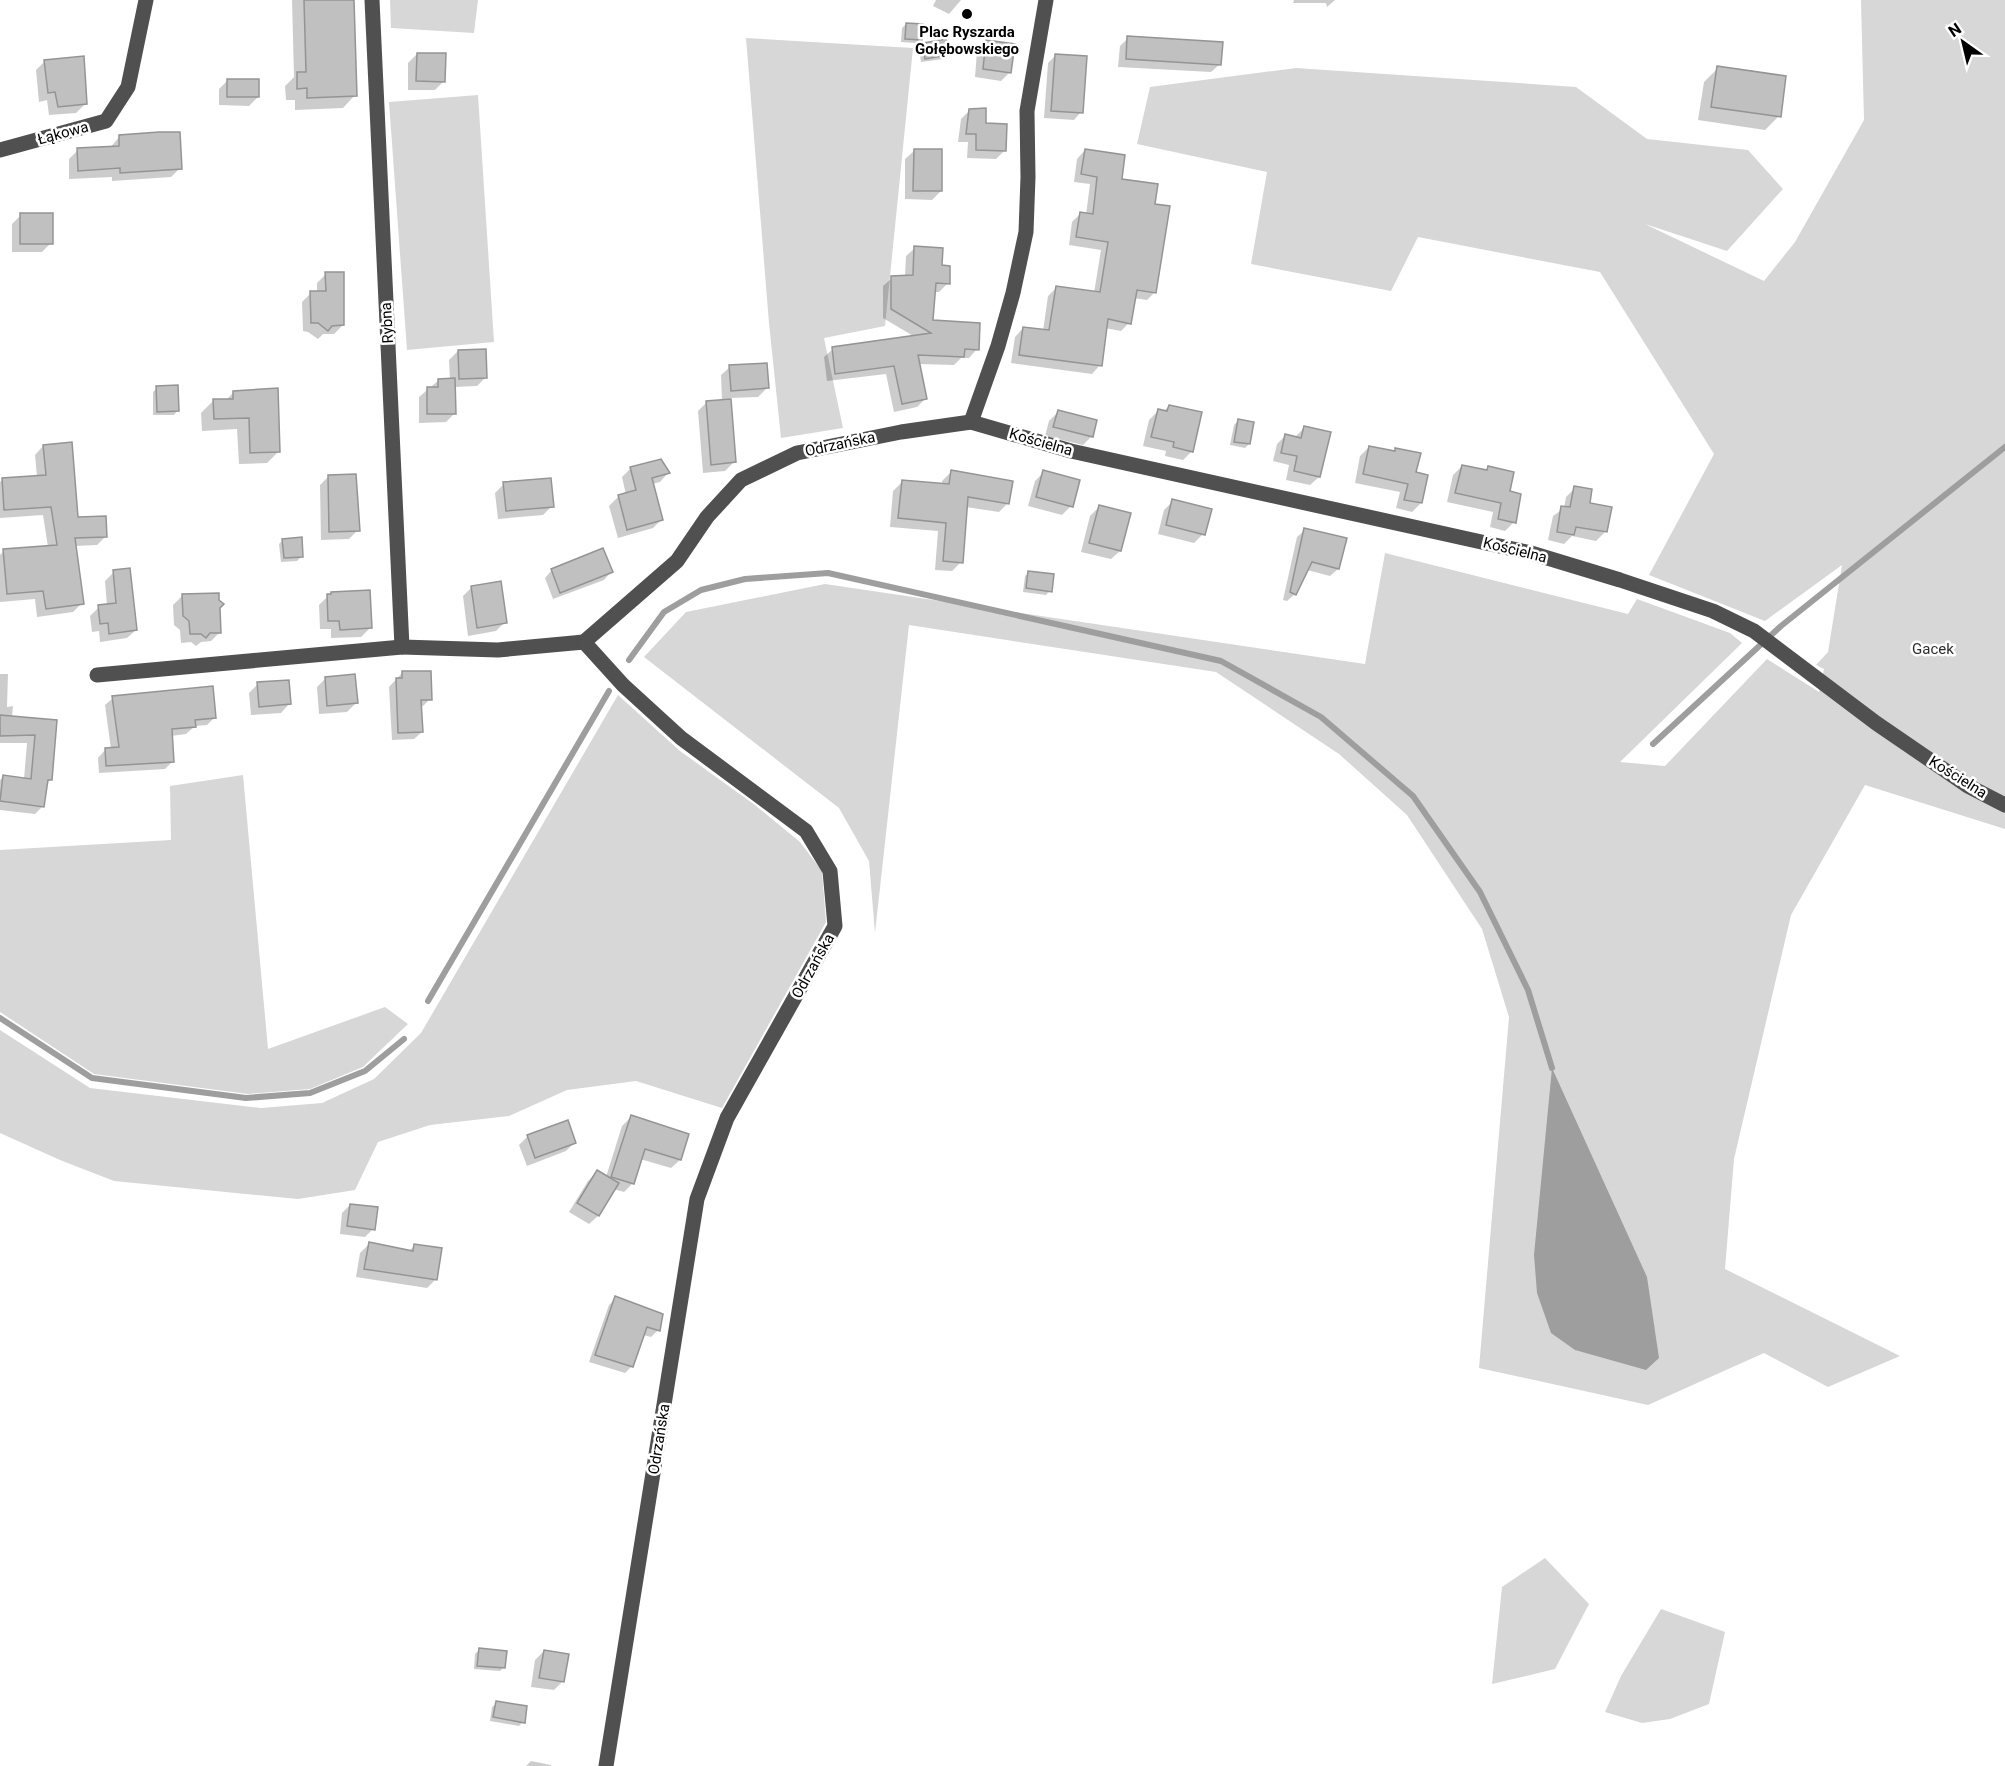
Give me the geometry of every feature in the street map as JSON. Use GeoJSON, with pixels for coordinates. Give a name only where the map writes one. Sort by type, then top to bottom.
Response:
{"type":"FeatureCollection","features":[{"type":"Feature","properties":{"kind":"street","name":"Łąkowa"},"geometry":{"type":"LineString","coordinates":[[0,150],[106,121],[128,87],[146,0]]}},
{"type":"Feature","properties":{"kind":"street","name":"Rybna"},"geometry":{"type":"LineString","coordinates":[[372,0],[402,646]]}},
{"type":"Feature","properties":{"kind":"street"},"geometry":{"type":"LineString","coordinates":[[971,422],[998,345],[1026,232],[1027,111],[1046,0]]}},
{"type":"Feature","properties":{"kind":"street","name":"Kościelna"},"geometry":{"type":"LineString","coordinates":[[971,422],[1071,451],[1531,553],[1713,611],[1754,632],[1968,786],[2005,805]]}},
{"type":"Feature","properties":{"kind":"street","name":"Odrzańska"},"geometry":{"type":"LineString","coordinates":[[606,1766],[697,1199],[727,1118],[835,926],[830,871],[806,831],[681,738],[623,686],[584,642],[677,561],[707,517],[741,480],[797,453],[901,432],[971,422]]}},
{"type":"Feature","properties":{"kind":"street"},"geometry":{"type":"LineString","coordinates":[[97,675],[402,646],[498,650],[584,642]]}},
{"type":"Feature","properties":{"kind":"green space"},"geometry":{"type":"Polygon","coordinates":[[[390,0],[478,0],[474,33],[391,28],[390,0]]]}},
{"type":"Feature","properties":{"kind":"green space","name":"Gacek"},"geometry":{"type":"Polygon","coordinates":[[[1861,0],[2005,0],[2005,829],[1865,785],[1791,915],[1734,1159],[1725,1269],[1900,1356],[1828,1387],[1764,1353],[1648,1405],[1479,1368],[1509,1017],[1482,929],[1407,815],[1339,754],[1216,672],[909,625],[875,933],[869,861],[839,808],[644,657],[686,612],[825,584],[1365,664],[1385,553],[1628,614],[1637,599],[1730,633],[1742,643],[1620,762],[1665,766],[1767,659],[1819,692],[1824,669],[1816,665],[1828,652],[1842,565],[1765,621],[1649,575],[1714,454],[1600,272],[1418,237],[1391,291],[1251,264],[1267,172],[1137,144],[1150,87],[1296,68],[1576,87],[1647,139],[1748,150],[1783,189],[1727,251],[1645,224],[1764,281],[1795,242],[1864,120],[1861,0]]]}},
{"type":"Feature","properties":{"kind":"green space"},"geometry":{"type":"Polygon","coordinates":[[[746,38],[913,48],[885,326],[824,338],[843,428],[781,438],[769,323],[746,38]]]}},
{"type":"Feature","properties":{"kind":"green space"},"geometry":{"type":"Polygon","coordinates":[[[478,95],[494,342],[407,350],[389,102],[478,95]]]}},
{"type":"Feature","properties":{"kind":"green space"},"geometry":{"type":"Polygon","coordinates":[[[618,695],[680,751],[755,805],[800,842],[822,871],[826,922],[722,1108],[636,1081],[567,1090],[509,1116],[430,1125],[378,1142],[355,1190],[298,1199],[114,1181],[0,1133],[0,1030],[90,1088],[261,1108],[322,1103],[374,1079],[421,1033],[618,695]]]}},
{"type":"Feature","properties":{"kind":"green space"},"geometry":{"type":"Polygon","coordinates":[[[243,775],[268,1049],[385,1007],[408,1024],[363,1067],[310,1089],[248,1094],[94,1074],[0,1012],[0,850],[171,840],[170,786],[243,775]]]}},
{"type":"Feature","properties":{"kind":"green space"},"geometry":{"type":"Polygon","coordinates":[[[1545,1558],[1589,1604],[1555,1669],[1492,1684],[1502,1587],[1545,1558]]]}},
{"type":"Feature","properties":{"kind":"green space"},"geometry":{"type":"Polygon","coordinates":[[[1661,1609],[1725,1632],[1709,1704],[1670,1719],[1642,1723],[1605,1712],[1621,1676],[1661,1609]]]}},
{"type":"Feature","properties":{"kind":"shaded area"},"geometry":{"type":"Polygon","coordinates":[[[1552,1068],[1647,1277],[1659,1358],[1646,1370],[1575,1350],[1551,1333],[1537,1293],[1534,1255],[1552,1068]]]}},
{"type":"Feature","properties":{"kind":"building"},"geometry":{"type":"Polygon","coordinates":[[[304,0],[354,0],[357,96],[307,98],[307,88],[297,89],[297,72],[306,72],[304,0]]]}},
{"type":"Feature","properties":{"kind":"building"},"geometry":{"type":"Polygon","coordinates":[[[906,23],[923,24],[922,40],[905,39],[906,23]]]}},
{"type":"Feature","properties":{"kind":"building"},"geometry":{"type":"Polygon","coordinates":[[[1127,36],[1223,42],[1221,65],[1126,59],[1127,36]]]}},
{"type":"Feature","properties":{"kind":"building"},"geometry":{"type":"Polygon","coordinates":[[[946,39],[949,55],[925,59],[922,43],[946,39]]]}},
{"type":"Feature","properties":{"kind":"building"},"geometry":{"type":"Polygon","coordinates":[[[986,40],[1015,44],[1011,73],[983,69],[986,40]]]}},
{"type":"Feature","properties":{"kind":"building"},"geometry":{"type":"Polygon","coordinates":[[[417,53],[446,53],[445,82],[416,81],[417,53]]]}},
{"type":"Feature","properties":{"kind":"building"},"geometry":{"type":"Polygon","coordinates":[[[1055,54],[1087,56],[1083,113],[1051,111],[1055,54]]]}},
{"type":"Feature","properties":{"kind":"building"},"geometry":{"type":"Polygon","coordinates":[[[84,56],[87,104],[58,107],[55,92],[48,93],[44,60],[84,56]]]}},
{"type":"Feature","properties":{"kind":"building"},"geometry":{"type":"Polygon","coordinates":[[[1717,66],[1786,76],[1781,117],[1711,107],[1717,66]]]}},
{"type":"Feature","properties":{"kind":"building"},"geometry":{"type":"Polygon","coordinates":[[[227,79],[259,79],[259,97],[227,97],[227,79]]]}},
{"type":"Feature","properties":{"kind":"building"},"geometry":{"type":"Polygon","coordinates":[[[986,108],[986,123],[1007,124],[1006,151],[976,150],[976,134],[966,134],[969,109],[986,108]]]}},
{"type":"Feature","properties":{"kind":"building"},"geometry":{"type":"Polygon","coordinates":[[[180,132],[182,169],[120,173],[120,168],[78,171],[77,148],[119,146],[119,135],[180,132]]]}},
{"type":"Feature","properties":{"kind":"building"},"geometry":{"type":"Polygon","coordinates":[[[914,149],[942,149],[942,191],[913,191],[914,149]]]}},
{"type":"Feature","properties":{"kind":"building"},"geometry":{"type":"Polygon","coordinates":[[[1085,149],[1125,155],[1122,179],[1158,184],[1155,204],[1170,206],[1156,293],[1137,290],[1131,324],[1108,319],[1102,366],[1019,355],[1023,327],[1049,330],[1056,286],[1100,292],[1108,242],[1076,237],[1080,212],[1093,214],[1097,177],[1081,174],[1085,149]]]}},
{"type":"Feature","properties":{"kind":"building"},"geometry":{"type":"Polygon","coordinates":[[[20,213],[53,213],[53,244],[20,244],[20,213]]]}},
{"type":"Feature","properties":{"kind":"building"},"geometry":{"type":"Polygon","coordinates":[[[914,246],[943,248],[942,265],[950,266],[950,284],[936,283],[933,320],[980,323],[979,350],[965,349],[964,357],[918,355],[927,399],[902,404],[894,366],[835,374],[832,347],[931,333],[891,309],[891,276],[913,275],[914,246]]]}},
{"type":"Feature","properties":{"kind":"building"},"geometry":{"type":"Polygon","coordinates":[[[325,272],[344,272],[344,325],[332,326],[328,331],[318,323],[311,323],[310,291],[326,291],[325,272]]]}},
{"type":"Feature","properties":{"kind":"building"},"geometry":{"type":"Polygon","coordinates":[[[486,349],[487,378],[459,379],[458,350],[486,349]]]}},
{"type":"Feature","properties":{"kind":"building"},"geometry":{"type":"Polygon","coordinates":[[[767,363],[769,388],[731,391],[729,365],[767,363]]]}},
{"type":"Feature","properties":{"kind":"building"},"geometry":{"type":"Polygon","coordinates":[[[455,378],[456,414],[427,414],[427,387],[438,387],[438,379],[455,378]]]}},
{"type":"Feature","properties":{"kind":"building"},"geometry":{"type":"Polygon","coordinates":[[[178,385],[179,411],[157,412],[156,386],[178,385]]]}},
{"type":"Feature","properties":{"kind":"building"},"geometry":{"type":"Polygon","coordinates":[[[278,388],[280,452],[250,453],[249,418],[214,419],[213,399],[233,399],[233,391],[278,388]]]}},
{"type":"Feature","properties":{"kind":"building"},"geometry":{"type":"Polygon","coordinates":[[[731,399],[736,462],[711,465],[706,401],[731,399]]]}},
{"type":"Feature","properties":{"kind":"building"},"geometry":{"type":"Polygon","coordinates":[[[1169,405],[1202,412],[1193,452],[1173,447],[1174,442],[1151,437],[1158,409],[1167,411],[1169,405]]]}},
{"type":"Feature","properties":{"kind":"building"},"geometry":{"type":"Polygon","coordinates":[[[1058,410],[1097,420],[1093,437],[1053,427],[1058,410]]]}},
{"type":"Feature","properties":{"kind":"building"},"geometry":{"type":"Polygon","coordinates":[[[1238,419],[1254,422],[1250,444],[1234,442],[1238,419]]]}},
{"type":"Feature","properties":{"kind":"building"},"geometry":{"type":"Polygon","coordinates":[[[1304,426],[1331,432],[1320,477],[1294,471],[1297,456],[1281,453],[1285,434],[1301,438],[1304,426]]]}},
{"type":"Feature","properties":{"kind":"building"},"geometry":{"type":"Polygon","coordinates":[[[72,442],[78,517],[106,516],[107,537],[75,538],[84,604],[46,609],[43,591],[7,594],[3,549],[57,545],[51,507],[4,510],[2,478],[46,475],[43,445],[72,442]]]}},
{"type":"Feature","properties":{"kind":"building"},"geometry":{"type":"Polygon","coordinates":[[[1369,446],[1421,453],[1416,472],[1428,475],[1422,503],[1404,500],[1408,484],[1363,474],[1369,446]]]}},
{"type":"Feature","properties":{"kind":"building"},"geometry":{"type":"Polygon","coordinates":[[[661,459],[670,473],[652,478],[663,520],[627,530],[618,495],[636,490],[630,467],[661,459]]]}},
{"type":"Feature","properties":{"kind":"building"},"geometry":{"type":"Polygon","coordinates":[[[1462,465],[1487,470],[1488,466],[1514,472],[1510,491],[1521,494],[1516,523],[1498,519],[1501,503],[1455,493],[1462,465]]]}},
{"type":"Feature","properties":{"kind":"building"},"geometry":{"type":"Polygon","coordinates":[[[951,470],[1013,481],[1009,504],[968,497],[963,563],[943,561],[946,523],[898,518],[902,480],[949,484],[951,470]]]}},
{"type":"Feature","properties":{"kind":"building"},"geometry":{"type":"Polygon","coordinates":[[[1043,470],[1080,480],[1073,507],[1036,497],[1043,470]]]}},
{"type":"Feature","properties":{"kind":"building"},"geometry":{"type":"Polygon","coordinates":[[[356,474],[360,531],[329,532],[328,475],[356,474]]]}},
{"type":"Feature","properties":{"kind":"building"},"geometry":{"type":"Polygon","coordinates":[[[551,478],[554,507],[506,511],[503,482],[551,478]]]}},
{"type":"Feature","properties":{"kind":"building"},"geometry":{"type":"Polygon","coordinates":[[[1574,486],[1592,489],[1590,503],[1612,507],[1607,532],[1576,527],[1574,535],[1557,532],[1561,506],[1570,507],[1574,486]]]}},
{"type":"Feature","properties":{"kind":"building"},"geometry":{"type":"Polygon","coordinates":[[[1172,499],[1212,509],[1205,535],[1166,525],[1172,499]]]}},
{"type":"Feature","properties":{"kind":"building"},"geometry":{"type":"Polygon","coordinates":[[[1099,505],[1131,513],[1121,551],[1089,543],[1099,505]]]}},
{"type":"Feature","properties":{"kind":"building"},"geometry":{"type":"Polygon","coordinates":[[[1304,528],[1347,538],[1339,569],[1312,562],[1296,595],[1290,592],[1304,528]]]}},
{"type":"Feature","properties":{"kind":"building"},"geometry":{"type":"Polygon","coordinates":[[[302,537],[303,557],[284,558],[282,539],[302,537]]]}},
{"type":"Feature","properties":{"kind":"building"},"geometry":{"type":"Polygon","coordinates":[[[603,548],[613,572],[560,593],[551,569],[603,548]]]}},
{"type":"Feature","properties":{"kind":"building"},"geometry":{"type":"Polygon","coordinates":[[[130,568],[137,630],[109,634],[108,623],[100,624],[98,605],[116,603],[113,570],[130,568]]]}},
{"type":"Feature","properties":{"kind":"building"},"geometry":{"type":"Polygon","coordinates":[[[1028,571],[1054,574],[1052,592],[1026,588],[1028,571]]]}},
{"type":"Feature","properties":{"kind":"building"},"geometry":{"type":"Polygon","coordinates":[[[501,581],[507,623],[477,628],[471,586],[501,581]]]}},
{"type":"Feature","properties":{"kind":"building"},"geometry":{"type":"Polygon","coordinates":[[[370,590],[372,628],[340,630],[339,621],[328,621],[327,594],[370,590]]]}},
{"type":"Feature","properties":{"kind":"building"},"geometry":{"type":"Polygon","coordinates":[[[219,593],[219,600],[224,604],[220,608],[221,633],[210,633],[206,638],[201,634],[190,634],[189,621],[183,616],[182,594],[219,593]]]}},
{"type":"Feature","properties":{"kind":"building"},"geometry":{"type":"Polygon","coordinates":[[[402,671],[431,671],[432,700],[421,700],[423,732],[398,733],[396,678],[402,678],[402,671]]]}},
{"type":"Feature","properties":{"kind":"building"},"geometry":{"type":"Polygon","coordinates":[[[355,674],[358,703],[327,706],[325,677],[355,674]]]}},
{"type":"Feature","properties":{"kind":"building"},"geometry":{"type":"Polygon","coordinates":[[[289,680],[291,704],[259,707],[257,682],[289,680]]]}},
{"type":"Feature","properties":{"kind":"building"},"geometry":{"type":"Polygon","coordinates":[[[213,686],[216,718],[195,720],[196,727],[172,729],[174,762],[106,766],[105,748],[119,747],[112,696],[213,686]]]}},
{"type":"Feature","properties":{"kind":"building"},"geometry":{"type":"Polygon","coordinates":[[[0,715],[57,720],[52,780],[48,780],[44,807],[0,801],[3,775],[31,779],[35,735],[0,736],[0,715]]]}},
{"type":"Feature","properties":{"kind":"building"},"geometry":{"type":"Polygon","coordinates":[[[631,1115],[689,1134],[681,1160],[645,1149],[634,1184],[611,1177],[631,1115]]]}},
{"type":"Feature","properties":{"kind":"building"},"geometry":{"type":"Polygon","coordinates":[[[568,1120],[576,1143],[535,1158],[527,1135],[568,1120]]]}},
{"type":"Feature","properties":{"kind":"building"},"geometry":{"type":"Polygon","coordinates":[[[597,1170],[619,1183],[599,1216],[577,1203],[597,1170]]]}},
{"type":"Feature","properties":{"kind":"building"},"geometry":{"type":"Polygon","coordinates":[[[350,1204],[378,1207],[375,1230],[347,1226],[350,1204]]]}},
{"type":"Feature","properties":{"kind":"building"},"geometry":{"type":"Polygon","coordinates":[[[369,1242],[413,1251],[414,1244],[442,1248],[437,1280],[364,1269],[369,1242]]]}},
{"type":"Feature","properties":{"kind":"building"},"geometry":{"type":"Polygon","coordinates":[[[615,1296],[663,1314],[660,1331],[647,1327],[633,1367],[595,1355],[615,1296]]]}},
{"type":"Feature","properties":{"kind":"building"},"geometry":{"type":"Polygon","coordinates":[[[479,1648],[507,1651],[505,1668],[477,1666],[479,1648]]]}},
{"type":"Feature","properties":{"kind":"building"},"geometry":{"type":"Polygon","coordinates":[[[544,1650],[569,1654],[564,1682],[539,1678],[544,1650]]]}},
{"type":"Feature","properties":{"kind":"building"},"geometry":{"type":"Polygon","coordinates":[[[496,1701],[527,1706],[525,1723],[493,1717],[496,1701]]]}},
{"type":"Feature","properties":{"kind":"waterway"},"geometry":{"type":"LineString","coordinates":[[1653,744],[1781,626],[2005,447]]}},
{"type":"Feature","properties":{"kind":"waterway"},"geometry":{"type":"LineString","coordinates":[[629,660],[664,612],[701,590],[745,579],[828,573],[1221,661],[1321,717],[1413,796],[1480,892],[1528,990],[1552,1068]]}},
{"type":"Feature","properties":{"kind":"waterway"},"geometry":{"type":"LineString","coordinates":[[428,1001],[609,691]]}},
{"type":"Feature","properties":{"kind":"waterway"},"geometry":{"type":"LineString","coordinates":[[0,1018],[92,1078],[246,1098],[310,1093],[365,1071],[404,1039]]}},
{"type":"Feature","properties":{"kind":"place","name":"Plac Ryszarda Gołębowskiego"},"geometry":{"type":"Point","coordinates":[967,14]}}]}
